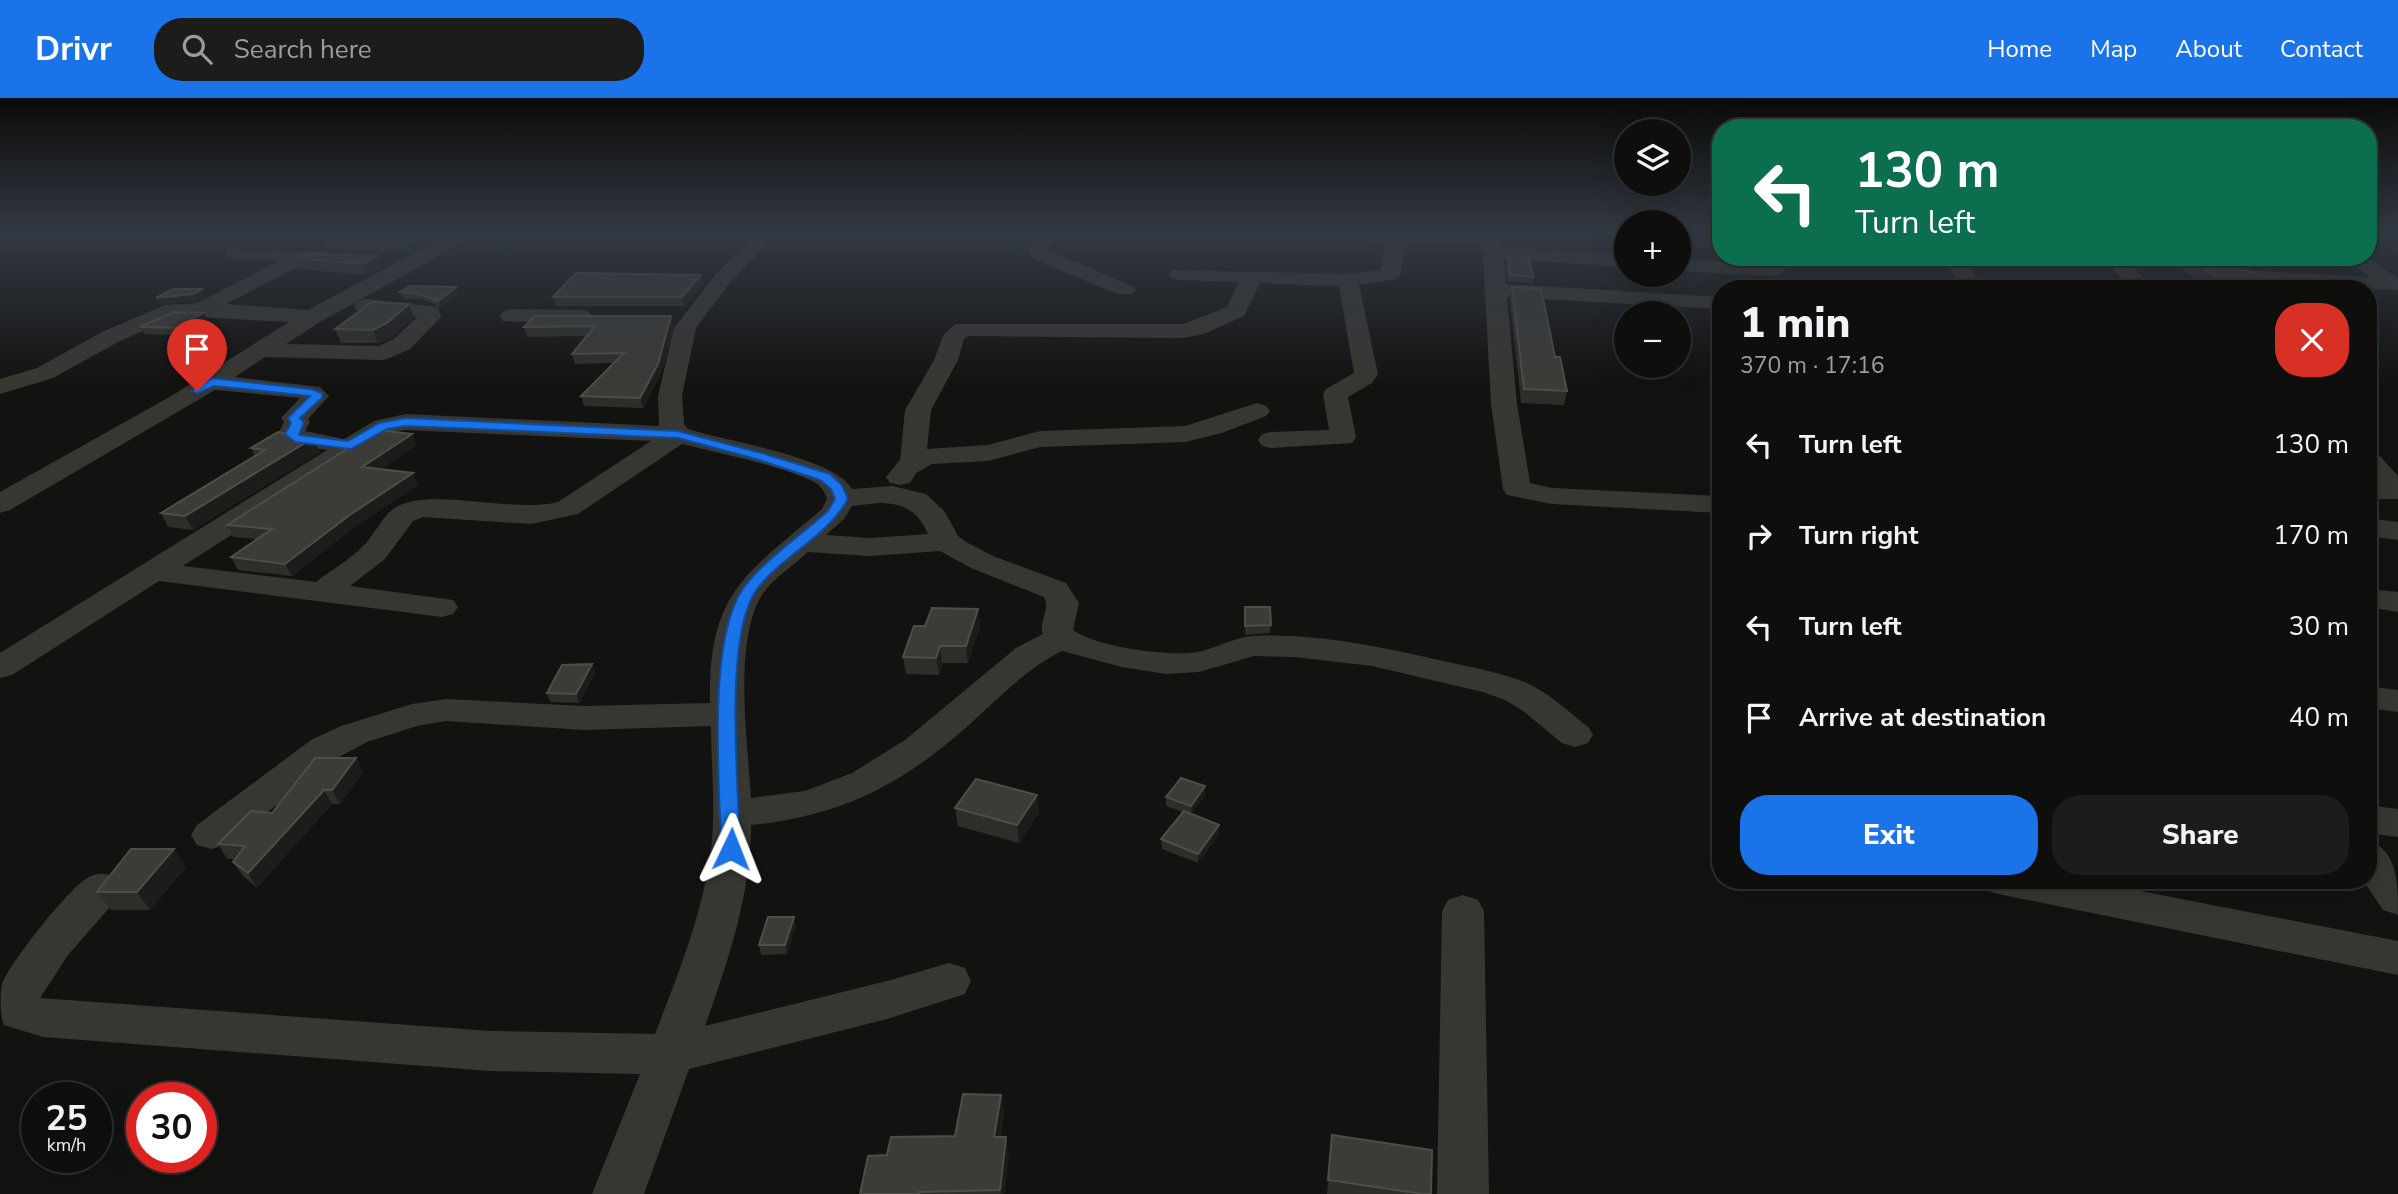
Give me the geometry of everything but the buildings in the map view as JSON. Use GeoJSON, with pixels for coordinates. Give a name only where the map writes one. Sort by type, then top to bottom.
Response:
{"type":"FeatureCollection","features":[{"type":"Feature","properties":{"kind":"street"},"geometry":{"type":"LineString","coordinates":[[201,309],[254,282]]}},
{"type":"Feature","properties":{"kind":"street"},"geometry":{"type":"LineString","coordinates":[[0,504],[212,382],[312,317],[375,282]]}},
{"type":"Feature","properties":{"kind":"street"},"geometry":{"type":"LineString","coordinates":[[678,435],[671,425],[670,396],[682,341],[678,316],[718,282]]}},
{"type":"Feature","properties":{"kind":"street"},"geometry":{"type":"LineString","coordinates":[[1106,282],[1125,290]]}},
{"type":"Feature","properties":{"kind":"street"},"geometry":{"type":"LineString","coordinates":[[913,460],[918,410],[946,360],[958,331],[973,327],[1166,331],[1196,329],[1236,312],[1249,282]]}},
{"type":"Feature","properties":{"kind":"street"},"geometry":{"type":"LineString","coordinates":[[1271,440],[1343,437],[1335,394],[1366,374],[1348,282]]}},
{"type":"Feature","properties":{"kind":"street"},"geometry":{"type":"LineString","coordinates":[[1493,282],[1504,404],[1517,489],[1552,496],[1712,505]]}},
{"type":"Feature","properties":{"kind":"street"},"geometry":{"type":"LineString","coordinates":[[2377,284],[2393,285],[2389,282]]}},
{"type":"Feature","properties":{"kind":"street"},"geometry":{"type":"LineString","coordinates":[[1494,290],[1712,303]]}},
{"type":"Feature","properties":{"kind":"street"},"geometry":{"type":"LineString","coordinates":[[260,350],[382,353],[402,344],[430,317],[430,312],[419,309],[335,304]]}},
{"type":"Feature","properties":{"kind":"street"},"geometry":{"type":"LineString","coordinates":[[0,387],[45,373],[110,337],[173,310],[201,309],[312,317]]}},
{"type":"Feature","properties":{"kind":"street"},"geometry":{"type":"LineString","coordinates":[[511,316],[599,317]]}},
{"type":"Feature","properties":{"kind":"street"},"geometry":{"type":"LineString","coordinates":[[212,382],[311,392],[317,396],[296,413],[294,418],[298,422],[291,434],[295,438],[351,445]]}},
{"type":"Feature","properties":{"kind":"street"},"geometry":{"type":"LineString","coordinates":[[893,493],[905,466],[913,460],[987,453],[1037,439],[1182,435],[1209,429],[1257,411]]}},
{"type":"Feature","properties":{"kind":"street"},"geometry":{"type":"LineString","coordinates":[[2,666],[383,426],[406,422],[678,435],[761,456],[825,477],[837,487],[841,499],[834,513],[753,585],[740,606],[732,630],[727,685],[731,849],[722,899],[699,979],[618,1194]]}},
{"type":"Feature","properties":{"kind":"street"},"geometry":{"type":"LineString","coordinates":[[324,591],[374,553],[403,515],[419,508],[526,517],[549,514],[568,508],[678,435]]}},
{"type":"Feature","properties":{"kind":"street"},"geometry":{"type":"LineString","coordinates":[[2377,470],[2396,491],[2377,491]]}},
{"type":"Feature","properties":{"kind":"street"},"geometry":{"type":"LineString","coordinates":[[841,499],[893,493],[908,497],[924,507],[934,517],[947,542],[1062,595],[1064,604],[1057,629],[1061,638]]}},
{"type":"Feature","properties":{"kind":"street"},"geometry":{"type":"LineString","coordinates":[[2377,528],[2398,531]]}},
{"type":"Feature","properties":{"kind":"street"},"geometry":{"type":"LineString","coordinates":[[802,543],[870,547],[947,542]]}},
{"type":"Feature","properties":{"kind":"street"},"geometry":{"type":"LineString","coordinates":[[152,571],[442,607]]}},
{"type":"Feature","properties":{"kind":"street"},"geometry":{"type":"LineString","coordinates":[[2377,599],[2398,602]]}},
{"type":"Feature","properties":{"kind":"street"},"geometry":{"type":"LineString","coordinates":[[732,814],[806,804],[833,796],[898,765],[918,751],[1012,667],[1028,655],[1061,638],[1122,657],[1166,664],[1199,662],[1252,646],[1295,647],[1373,656],[1493,683],[1535,703],[1575,735]]}},
{"type":"Feature","properties":{"kind":"street"},"geometry":{"type":"LineString","coordinates":[[2377,698],[2398,701]]}},
{"type":"Feature","properties":{"kind":"street"},"geometry":{"type":"LineString","coordinates":[[211,835],[324,749],[354,734],[412,715],[446,709],[584,718],[729,714]]}},
{"type":"Feature","properties":{"kind":"street"},"geometry":{"type":"LineString","coordinates":[[2377,820],[2398,823]]}},
{"type":"Feature","properties":{"kind":"street"},"geometry":{"type":"LineString","coordinates":[[2377,868],[2398,899]]}},
{"type":"Feature","properties":{"kind":"street"},"geometry":{"type":"LineString","coordinates":[[102,888],[46,952],[22,986],[15,1005],[20,1012],[43,1018],[491,1051],[670,1054],[827,1016],[949,981]]}},
{"type":"Feature","properties":{"kind":"street"},"geometry":{"type":"LineString","coordinates":[[2049,889],[2398,958]]}},
{"type":"Feature","properties":{"kind":"street"},"geometry":{"type":"LineString","coordinates":[[1463,911],[1463,1194]]}},
{"type":"Feature","properties":{"kind":"route"},"geometry":{"type":"LineString","coordinates":[[197,391],[212,382],[311,392],[317,396],[314,401],[296,413],[294,418],[298,422],[291,434],[295,438],[351,445],[383,426],[406,422],[678,435],[761,456],[825,477],[837,487],[841,499],[834,513],[753,585],[740,606],[732,630],[727,685],[731,849]]}}]}
